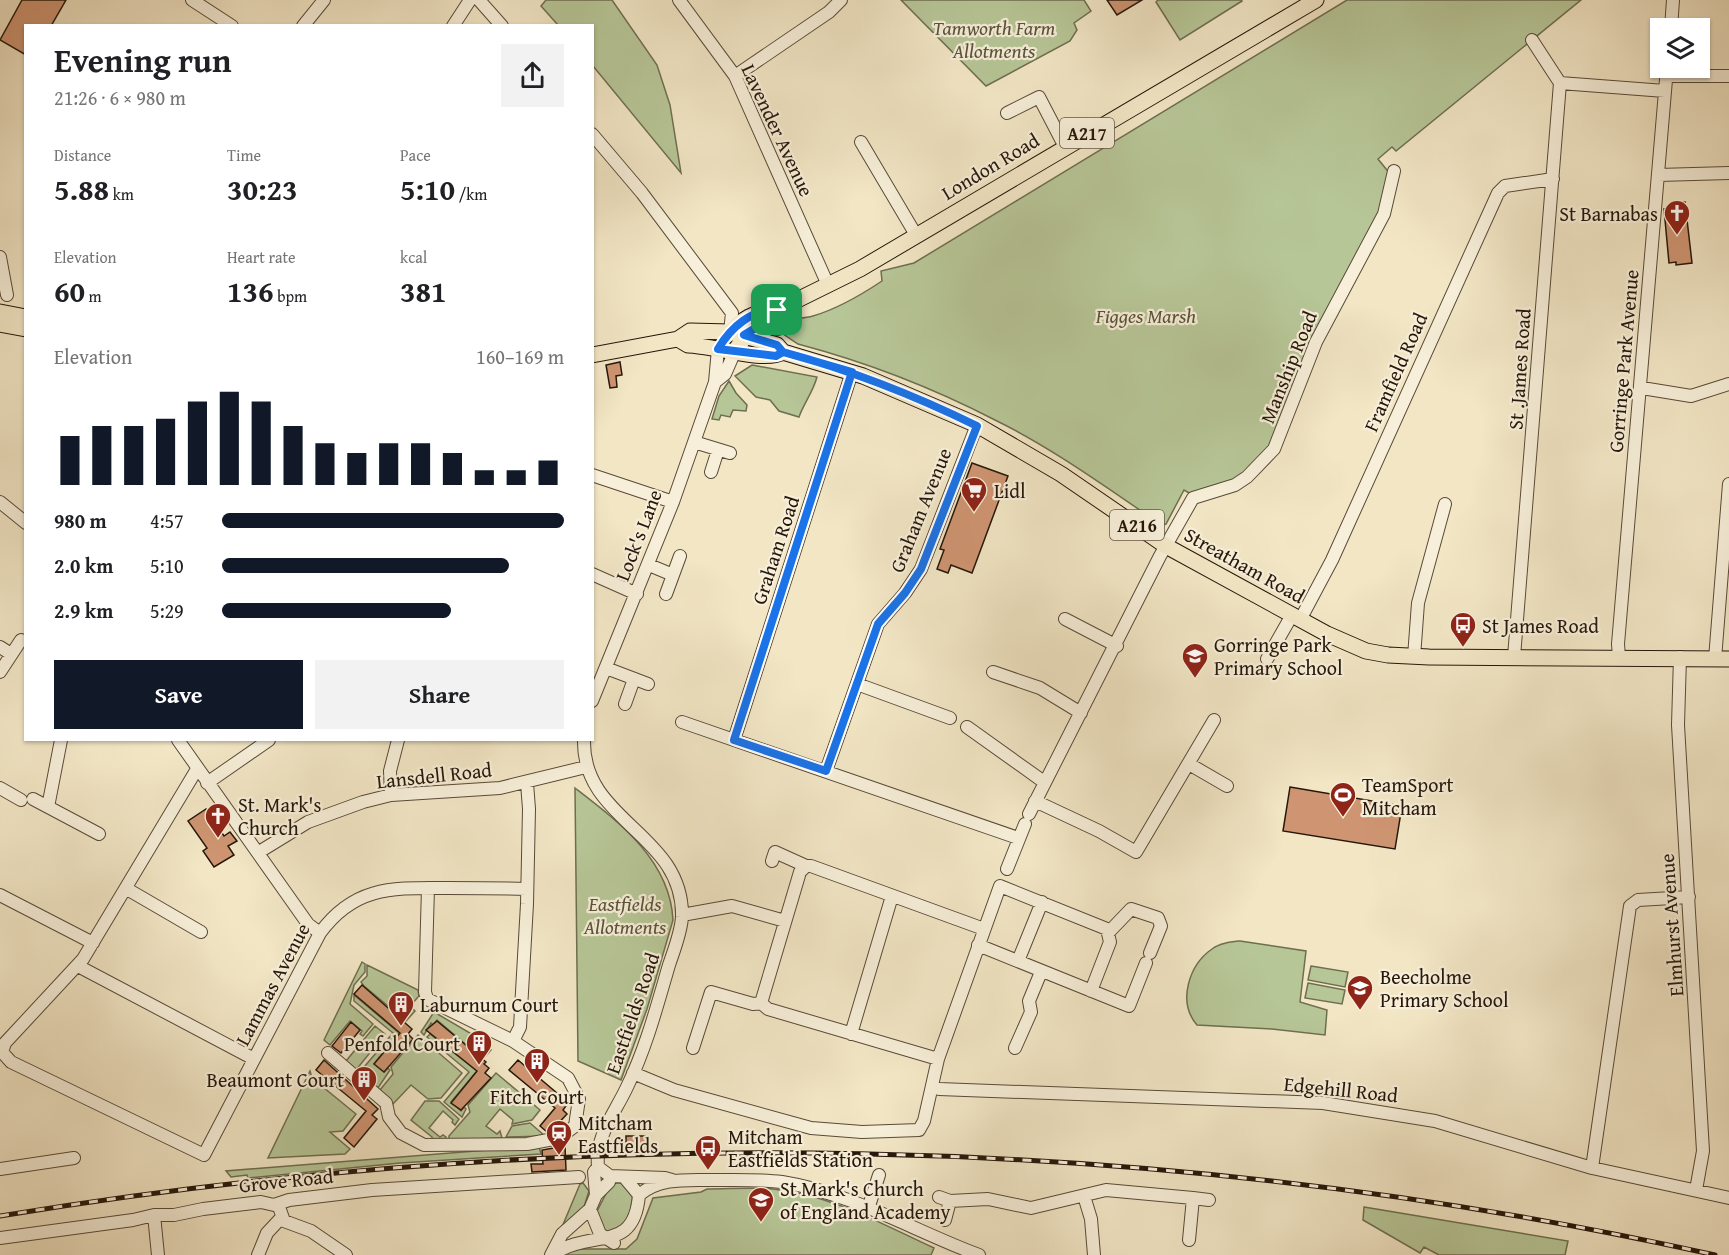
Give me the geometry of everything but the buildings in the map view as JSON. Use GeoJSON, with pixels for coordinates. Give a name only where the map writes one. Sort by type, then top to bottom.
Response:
{"type":"FeatureCollection","features":[{"type":"Feature","properties":{"kind":"main road","name":"London Road"},"geometry":{"type":"LineString","coordinates":[[737,334],[770,319],[777,310],[828,285],[916,235],[1316,0]]}},
{"type":"Feature","properties":{"kind":"main road"},"geometry":{"type":"LineString","coordinates":[[0,312],[24,317]]}},
{"type":"Feature","properties":{"kind":"main road"},"geometry":{"type":"LineString","coordinates":[[0,324],[24,329]]}},
{"type":"Feature","properties":{"kind":"main road"},"geometry":{"type":"LineString","coordinates":[[594,355],[678,339],[690,331],[737,334]]}},
{"type":"Feature","properties":{"kind":"main road"},"geometry":{"type":"LineString","coordinates":[[678,339],[688,345],[718,349],[737,334]]}},
{"type":"Feature","properties":{"kind":"main road"},"geometry":{"type":"LineString","coordinates":[[735,351],[737,334]]}},
{"type":"Feature","properties":{"kind":"main road","name":"Streatham Road"},"geometry":{"type":"LineString","coordinates":[[737,334],[777,345],[783,352],[852,372],[977,426],[1296,617],[1366,651],[1414,657],[1722,659]]}},
{"type":"Feature","properties":{"kind":"main road","name":"Streatham Road"},"geometry":{"type":"LineString","coordinates":[[718,349],[776,356],[783,352]]}},
{"type":"Feature","properties":{"kind":"street"},"geometry":{"type":"LineString","coordinates":[[192,0],[229,24]]}},
{"type":"Feature","properties":{"kind":"street"},"geometry":{"type":"LineString","coordinates":[[305,24],[324,0]]}},
{"type":"Feature","properties":{"kind":"street"},"geometry":{"type":"LineString","coordinates":[[454,24],[470,0]]}},
{"type":"Feature","properties":{"kind":"street"},"geometry":{"type":"LineString","coordinates":[[479,0],[500,24]]}},
{"type":"Feature","properties":{"kind":"street","name":"Lavender Avenue"},"geometry":{"type":"LineString","coordinates":[[679,0],[735,76],[828,285]]}},
{"type":"Feature","properties":{"kind":"street"},"geometry":{"type":"LineString","coordinates":[[735,76],[829,12],[841,0]]}},
{"type":"Feature","properties":{"kind":"street"},"geometry":{"type":"LineString","coordinates":[[1672,18],[1673,0]]}},
{"type":"Feature","properties":{"kind":"street"},"geometry":{"type":"LineString","coordinates":[[1532,40],[1560,83],[1665,91]]}},
{"type":"Feature","properties":{"kind":"street"},"geometry":{"type":"LineString","coordinates":[[1710,75],[1729,76]]}},
{"type":"Feature","properties":{"kind":"street","name":"Gorringe Park Avenue"},"geometry":{"type":"LineString","coordinates":[[1619,657],[1617,644],[1642,388],[1666,78]]}},
{"type":"Feature","properties":{"kind":"street","name":"St .James Road"},"geometry":{"type":"LineString","coordinates":[[1514,657],[1560,83]]}},
{"type":"Feature","properties":{"kind":"street"},"geometry":{"type":"LineString","coordinates":[[1007,113],[1039,97],[1065,147]]}},
{"type":"Feature","properties":{"kind":"street"},"geometry":{"type":"LineString","coordinates":[[594,136],[642,193],[732,314],[737,334]]}},
{"type":"Feature","properties":{"kind":"street"},"geometry":{"type":"LineString","coordinates":[[861,142],[916,235]]}},
{"type":"Feature","properties":{"kind":"street","name":"Manship Road"},"geometry":{"type":"LineString","coordinates":[[1006,869],[1044,782],[1117,646],[1168,541],[1196,495],[1235,485],[1247,477],[1274,449],[1316,342],[1384,214],[1394,171]]}},
{"type":"Feature","properties":{"kind":"street"},"geometry":{"type":"LineString","coordinates":[[1658,175],[1729,173]]}},
{"type":"Feature","properties":{"kind":"street","name":"Framfield Road"},"geometry":{"type":"LineString","coordinates":[[1267,659],[1332,560],[1498,193],[1505,186],[1553,179]]}},
{"type":"Feature","properties":{"kind":"street"},"geometry":{"type":"LineString","coordinates":[[0,257],[7,295]]}},
{"type":"Feature","properties":{"kind":"street","name":"Lock's Lane"},"geometry":{"type":"LineString","coordinates":[[594,696],[673,502],[715,382],[718,349]]}},
{"type":"Feature","properties":{"kind":"street","name":"Lock's Lane"},"geometry":{"type":"LineString","coordinates":[[715,382],[725,374],[735,351]]}},
{"type":"Feature","properties":{"kind":"street","name":"Graham Road"},"geometry":{"type":"LineString","coordinates":[[734,740],[852,372]]}},
{"type":"Feature","properties":{"kind":"street"},"geometry":{"type":"LineString","coordinates":[[1642,388],[1691,396],[1729,384]]}},
{"type":"Feature","properties":{"kind":"street","name":"Graham Avenue"},"geometry":{"type":"LineString","coordinates":[[826,771],[878,624],[905,593],[921,569],[977,426]]}},
{"type":"Feature","properties":{"kind":"street"},"geometry":{"type":"LineString","coordinates":[[694,441],[724,451],[711,472]]}},
{"type":"Feature","properties":{"kind":"street"},"geometry":{"type":"LineString","coordinates":[[594,476],[673,502]]}},
{"type":"Feature","properties":{"kind":"street"},"geometry":{"type":"LineString","coordinates":[[1722,659],[1729,484]]}},
{"type":"Feature","properties":{"kind":"street"},"geometry":{"type":"LineString","coordinates":[[0,502],[24,522]]}},
{"type":"Feature","properties":{"kind":"street"},"geometry":{"type":"LineString","coordinates":[[1414,657],[1418,603],[1445,504]]}},
{"type":"Feature","properties":{"kind":"street"},"geometry":{"type":"LineString","coordinates":[[666,594],[680,556]]}},
{"type":"Feature","properties":{"kind":"street"},"geometry":{"type":"LineString","coordinates":[[649,565],[673,575]]}},
{"type":"Feature","properties":{"kind":"street"},"geometry":{"type":"LineString","coordinates":[[594,575],[637,594]]}},
{"type":"Feature","properties":{"kind":"street"},"geometry":{"type":"LineString","coordinates":[[1065,619],[1117,646]]}},
{"type":"Feature","properties":{"kind":"street"},"geometry":{"type":"LineString","coordinates":[[0,672],[5,651],[21,640]]}},
{"type":"Feature","properties":{"kind":"street","name":"Elmhurst Avenue"},"geometry":{"type":"LineString","coordinates":[[1680,657],[1678,725],[1703,1151],[1696,1190]]}},
{"type":"Feature","properties":{"kind":"street"},"geometry":{"type":"LineString","coordinates":[[606,668],[648,684]]}},
{"type":"Feature","properties":{"kind":"street"},"geometry":{"type":"LineString","coordinates":[[993,672],[1040,688],[1082,712]]}},
{"type":"Feature","properties":{"kind":"street"},"geometry":{"type":"LineString","coordinates":[[625,704],[634,679]]}},
{"type":"Feature","properties":{"kind":"street"},"geometry":{"type":"LineString","coordinates":[[856,684],[950,718]]}},
{"type":"Feature","properties":{"kind":"street"},"geometry":{"type":"LineString","coordinates":[[1035,801],[1099,831],[1136,852],[1214,720]]}},
{"type":"Feature","properties":{"kind":"street"},"geometry":{"type":"LineString","coordinates":[[682,722],[1018,838]]}},
{"type":"Feature","properties":{"kind":"street"},"geometry":{"type":"LineString","coordinates":[[967,727],[1044,782]]}},
{"type":"Feature","properties":{"kind":"street"},"geometry":{"type":"LineString","coordinates":[[48,807],[61,741]]}},
{"type":"Feature","properties":{"kind":"street"},"geometry":{"type":"LineString","coordinates":[[179,741],[308,924],[320,933]]}},
{"type":"Feature","properties":{"kind":"street"},"geometry":{"type":"LineString","coordinates":[[207,783],[268,741]]}},
{"type":"Feature","properties":{"kind":"street"},"geometry":{"type":"LineString","coordinates":[[391,795],[390,771],[398,741]]}},
{"type":"Feature","properties":{"kind":"street"},"geometry":{"type":"LineString","coordinates":[[584,741],[586,767]]}},
{"type":"Feature","properties":{"kind":"street"},"geometry":{"type":"LineString","coordinates":[[1189,764],[1227,786]]}},
{"type":"Feature","properties":{"kind":"street","name":"Lansdell Road"},"geometry":{"type":"LineString","coordinates":[[259,852],[290,831],[320,817],[391,795],[474,790],[527,783],[586,767]]}},
{"type":"Feature","properties":{"kind":"street","name":"Eastfields Road"},"geometry":{"type":"LineString","coordinates":[[586,767],[603,799],[650,842],[662,857],[674,882],[682,915],[658,1002],[633,1073],[600,1139],[598,1161]]}},
{"type":"Feature","properties":{"kind":"street"},"geometry":{"type":"LineString","coordinates":[[197,769],[127,889],[78,966],[254,1059]]}},
{"type":"Feature","properties":{"kind":"street"},"geometry":{"type":"LineString","coordinates":[[513,1041],[520,1027],[527,889],[529,809],[527,783]]}},
{"type":"Feature","properties":{"kind":"street"},"geometry":{"type":"LineString","coordinates":[[0,788],[48,807],[99,834]]}},
{"type":"Feature","properties":{"kind":"street"},"geometry":{"type":"LineString","coordinates":[[772,861],[775,852],[806,866],[812,866],[984,929]]}},
{"type":"Feature","properties":{"kind":"street"},"geometry":{"type":"LineString","coordinates":[[761,1003],[800,872],[806,866]]}},
{"type":"Feature","properties":{"kind":"street"},"geometry":{"type":"LineString","coordinates":[[633,1073],[674,1089],[811,1128],[862,1132],[919,1130],[936,1093],[938,1059],[1000,886],[1104,927],[1109,932],[1110,942],[1091,991]]}},
{"type":"Feature","properties":{"kind":"street","name":"Lammas Avenue"},"geometry":{"type":"LineString","coordinates":[[78,966],[5,1044],[2,1052],[11,1062],[204,1155],[320,933],[340,910],[364,895],[392,888],[527,889]]}},
{"type":"Feature","properties":{"kind":"street"},"geometry":{"type":"LineString","coordinates":[[328,1053],[386,1103],[389,1117],[402,1133],[424,1145],[498,1146],[559,1138],[571,1130],[577,1121],[579,1107],[575,1088],[565,1076],[513,1041],[432,1003],[425,992],[428,888]]}},
{"type":"Feature","properties":{"kind":"street"},"geometry":{"type":"LineString","coordinates":[[127,889],[201,932]]}},
{"type":"Feature","properties":{"kind":"street"},"geometry":{"type":"LineString","coordinates":[[0,895],[93,943]]}},
{"type":"Feature","properties":{"kind":"street"},"geometry":{"type":"LineString","coordinates":[[851,1034],[892,896]]}},
{"type":"Feature","properties":{"kind":"street"},"geometry":{"type":"LineString","coordinates":[[1592,1168],[1630,906],[1638,900],[1689,897]]}},
{"type":"Feature","properties":{"kind":"street"},"geometry":{"type":"LineString","coordinates":[[1018,961],[1042,902]]}},
{"type":"Feature","properties":{"kind":"street"},"geometry":{"type":"LineString","coordinates":[[682,915],[732,906],[785,921]]}},
{"type":"Feature","properties":{"kind":"street"},"geometry":{"type":"LineString","coordinates":[[978,945],[1041,972],[1129,1005],[1161,926],[1158,918],[1131,909],[1109,932]]}},
{"type":"Feature","properties":{"kind":"street"},"geometry":{"type":"LineString","coordinates":[[1015,1048],[1031,1012],[1029,1001],[1041,972]]}},
{"type":"Feature","properties":{"kind":"street"},"geometry":{"type":"LineString","coordinates":[[693,1048],[711,992],[753,1004],[761,1003]]}},
{"type":"Feature","properties":{"kind":"street"},"geometry":{"type":"LineString","coordinates":[[761,1003],[768,1010],[938,1059]]}},
{"type":"Feature","properties":{"kind":"street","name":"Edgehill Road"},"geometry":{"type":"LineString","coordinates":[[936,1093],[1323,1103],[1439,1122],[1592,1168],[1729,1198]]}},
{"type":"Feature","properties":{"kind":"street"},"geometry":{"type":"LineString","coordinates":[[0,1169],[74,1158]]}},
{"type":"Feature","properties":{"kind":"street"},"geometry":{"type":"LineString","coordinates":[[598,1161],[610,1176],[672,1180],[780,1182],[820,1191],[979,1255]]}},
{"type":"Feature","properties":{"kind":"street"},"geometry":{"type":"LineString","coordinates":[[596,1195],[594,1172],[598,1161]]}},
{"type":"Feature","properties":{"kind":"street"},"geometry":{"type":"LineString","coordinates":[[551,1255],[562,1234],[590,1209],[596,1195],[609,1182],[610,1176]]}},
{"type":"Feature","properties":{"kind":"street","name":"Grove Road"},"geometry":{"type":"LineString","coordinates":[[0,1238],[133,1220],[153,1215],[174,1215],[261,1202],[278,1204],[289,1200],[372,1190],[579,1177]]}},
{"type":"Feature","properties":{"kind":"street"},"geometry":{"type":"LineString","coordinates":[[624,1177],[639,1195]]}},
{"type":"Feature","properties":{"kind":"street"},"geometry":{"type":"LineString","coordinates":[[551,1255],[573,1246],[615,1243],[631,1233],[636,1221],[639,1195],[646,1189],[672,1180]]}},
{"type":"Feature","properties":{"kind":"street"},"geometry":{"type":"LineString","coordinates":[[868,1209],[873,1181]]}},
{"type":"Feature","properties":{"kind":"street"},"geometry":{"type":"LineString","coordinates":[[945,1220],[944,1199],[988,1200],[1031,1208],[1113,1190],[1209,1200]]}},
{"type":"Feature","properties":{"kind":"street"},"geometry":{"type":"LineString","coordinates":[[1084,1196],[1091,1220],[1094,1255]]}},
{"type":"Feature","properties":{"kind":"street"},"geometry":{"type":"LineString","coordinates":[[1189,1240],[1192,1198]]}},
{"type":"Feature","properties":{"kind":"street"},"geometry":{"type":"LineString","coordinates":[[278,1204],[280,1218],[287,1224],[312,1231],[345,1255]]}},
{"type":"Feature","properties":{"kind":"street"},"geometry":{"type":"LineString","coordinates":[[590,1209],[600,1234],[615,1243]]}},
{"type":"Feature","properties":{"kind":"street"},"geometry":{"type":"LineString","coordinates":[[153,1215],[158,1255]]}},
{"type":"Feature","properties":{"kind":"street"},"geometry":{"type":"LineString","coordinates":[[258,1255],[267,1233],[280,1218]]}},
{"type":"Feature","properties":{"kind":"green space"},"geometry":{"type":"Polygon","coordinates":[[[546,0],[612,0],[657,65],[670,105],[681,173],[594,67],[594,24],[557,24],[541,6],[546,0]]]}},
{"type":"Feature","properties":{"kind":"green space","name":"Tamworth Farm Allotments"},"geometry":{"type":"Polygon","coordinates":[[[901,0],[1084,0],[1091,11],[1074,23],[1077,30],[1070,41],[986,86],[901,0]]]}},
{"type":"Feature","properties":{"kind":"green space"},"geometry":{"type":"Polygon","coordinates":[[[1158,0],[1242,1],[1180,40],[1156,2],[1158,0]]]}},
{"type":"Feature","properties":{"kind":"green space","name":"Figges Marsh"},"geometry":{"type":"Polygon","coordinates":[[[1347,0],[1581,0],[1396,151],[1392,147],[1378,159],[1391,175],[1386,196],[1278,434],[1256,462],[1236,480],[1223,486],[1191,494],[1184,490],[1166,524],[1162,525],[1017,431],[972,408],[899,377],[798,344],[783,334],[777,336],[772,333],[773,328],[781,327],[780,322],[809,317],[840,306],[882,281],[881,271],[914,263],[1347,0]]]}},
{"type":"Feature","properties":{"kind":"green space"},"geometry":{"type":"Polygon","coordinates":[[[752,365],[817,377],[799,417],[779,411],[770,400],[756,397],[735,376],[752,365]]]}},
{"type":"Feature","properties":{"kind":"green space"},"geometry":{"type":"Polygon","coordinates":[[[729,381],[747,405],[746,411],[733,410],[730,417],[721,415],[719,420],[712,419],[719,396],[729,381]]]}},
{"type":"Feature","properties":{"kind":"green space","name":"Eastfields Allotments"},"geometry":{"type":"Polygon","coordinates":[[[575,788],[625,829],[639,844],[663,879],[670,898],[673,920],[647,1009],[621,1080],[578,1061],[575,788]]]}},
{"type":"Feature","properties":{"kind":"green space"},"geometry":{"type":"Polygon","coordinates":[[[1240,941],[1306,951],[1300,1002],[1327,1010],[1325,1035],[1272,1029],[1197,1025],[1191,1016],[1187,995],[1188,984],[1197,964],[1212,949],[1222,944],[1240,941]]]}},
{"type":"Feature","properties":{"kind":"green space"},"geometry":{"type":"Polygon","coordinates":[[[362,962],[365,964],[365,972],[354,985],[350,1004],[373,1024],[363,1036],[360,1034],[362,1031],[350,1021],[330,1045],[324,1040],[362,962]]]}},
{"type":"Feature","properties":{"kind":"green space"},"geometry":{"type":"Polygon","coordinates":[[[367,965],[418,990],[419,996],[410,1006],[415,1011],[406,1021],[361,982],[367,976],[367,965]]]}},
{"type":"Feature","properties":{"kind":"green space"},"geometry":{"type":"Polygon","coordinates":[[[1311,966],[1348,972],[1345,987],[1308,980],[1311,966]]]}},
{"type":"Feature","properties":{"kind":"green space"},"geometry":{"type":"Polygon","coordinates":[[[1308,983],[1345,990],[1342,1004],[1305,998],[1308,983]]]}},
{"type":"Feature","properties":{"kind":"green space"},"geometry":{"type":"Polygon","coordinates":[[[354,995],[399,1033],[374,1064],[384,1072],[388,1068],[390,1070],[378,1088],[359,1073],[393,1033],[354,1001],[354,995]]]}},
{"type":"Feature","properties":{"kind":"green space"},"geometry":{"type":"Polygon","coordinates":[[[434,1012],[487,1043],[485,1046],[491,1050],[483,1059],[437,1020],[433,1025],[431,1023],[424,1035],[421,1032],[434,1012]]]}},
{"type":"Feature","properties":{"kind":"green space"},"geometry":{"type":"Polygon","coordinates":[[[375,1026],[385,1034],[356,1070],[346,1061],[375,1026]]]}},
{"type":"Feature","properties":{"kind":"green space"},"geometry":{"type":"Polygon","coordinates":[[[430,1034],[477,1071],[451,1102],[461,1111],[464,1107],[466,1109],[462,1117],[444,1102],[469,1072],[427,1037],[430,1034]]]}},
{"type":"Feature","properties":{"kind":"green space"},"geometry":{"type":"Polygon","coordinates":[[[418,1035],[462,1073],[441,1098],[428,1099],[411,1085],[393,1104],[380,1090],[393,1074],[391,1067],[418,1035]]]}},
{"type":"Feature","properties":{"kind":"green space"},"geometry":{"type":"Polygon","coordinates":[[[310,1071],[312,1078],[356,1114],[343,1131],[330,1132],[350,1149],[345,1154],[268,1158],[310,1071]]]}},
{"type":"Feature","properties":{"kind":"green space"},"geometry":{"type":"Polygon","coordinates":[[[496,1073],[540,1110],[532,1120],[512,1124],[513,1120],[500,1109],[486,1126],[497,1134],[500,1131],[502,1138],[449,1140],[449,1136],[470,1112],[468,1105],[496,1073]]]}},
{"type":"Feature","properties":{"kind":"green space"},"geometry":{"type":"Polygon","coordinates":[[[425,1101],[439,1101],[459,1119],[455,1125],[443,1111],[429,1128],[440,1137],[443,1135],[446,1137],[445,1140],[432,1141],[432,1137],[411,1120],[425,1101]]]}},
{"type":"Feature","properties":{"kind":"green space"},"geometry":{"type":"Polygon","coordinates":[[[530,1123],[545,1136],[506,1137],[512,1126],[530,1123]]]}},
{"type":"Feature","properties":{"kind":"green space"},"geometry":{"type":"Polygon","coordinates":[[[539,1146],[541,1154],[400,1163],[248,1178],[247,1175],[231,1177],[226,1171],[539,1146]]]}},
{"type":"Feature","properties":{"kind":"green space"},"geometry":{"type":"Polygon","coordinates":[[[583,1183],[589,1191],[584,1207],[562,1227],[580,1184],[583,1183]]]}},
{"type":"Feature","properties":{"kind":"green space"},"geometry":{"type":"Polygon","coordinates":[[[623,1183],[633,1194],[628,1227],[611,1237],[597,1222],[595,1215],[610,1186],[623,1183]]]}},
{"type":"Feature","properties":{"kind":"green space","name":"St Mark's Church of England Academy"},"geometry":{"type":"Polygon","coordinates":[[[707,1189],[773,1189],[815,1197],[856,1212],[934,1248],[931,1255],[562,1255],[573,1249],[626,1249],[637,1239],[653,1198],[701,1192],[707,1189]]]}},
{"type":"Feature","properties":{"kind":"green space"},"geometry":{"type":"Polygon","coordinates":[[[1364,1207],[1568,1241],[1565,1255],[1439,1255],[1424,1247],[1420,1253],[1363,1220],[1364,1207]]]}},
{"type":"Feature","properties":{"kind":"railway"},"geometry":{"type":"LineString","coordinates":[[0,1216],[214,1186],[429,1165],[644,1155],[860,1154],[1075,1163],[1290,1183],[1503,1214],[1715,1255]]}},
{"type":"Feature","properties":{"kind":"place","name":"St Barnabas"},"geometry":{"type":"Point","coordinates":[1677,236]}},
{"type":"Feature","properties":{"kind":"place","name":"Lidl"},"geometry":{"type":"Point","coordinates":[974,513]}},
{"type":"Feature","properties":{"kind":"place","name":"St James Road"},"geometry":{"type":"Point","coordinates":[1463,648]}},
{"type":"Feature","properties":{"kind":"place","name":"Gorringe Park Primary School"},"geometry":{"type":"Point","coordinates":[1195,679]}},
{"type":"Feature","properties":{"kind":"place","name":"TeamSport Mitcham"},"geometry":{"type":"Point","coordinates":[1343,818]}},
{"type":"Feature","properties":{"kind":"place","name":"St. Mark's Church"},"geometry":{"type":"Point","coordinates":[218,839]}},
{"type":"Feature","properties":{"kind":"place","name":"Beecholme Primary School"},"geometry":{"type":"Point","coordinates":[1360,1011]}},
{"type":"Feature","properties":{"kind":"place","name":"Laburnum Court"},"geometry":{"type":"Point","coordinates":[401,1027]}},
{"type":"Feature","properties":{"kind":"place","name":"Penfold Court"},"geometry":{"type":"Point","coordinates":[479,1066]}},
{"type":"Feature","properties":{"kind":"place","name":"Fitch Court"},"geometry":{"type":"Point","coordinates":[537,1084]}},
{"type":"Feature","properties":{"kind":"place","name":"Beaumont Court"},"geometry":{"type":"Point","coordinates":[364,1102]}},
{"type":"Feature","properties":{"kind":"place","name":"Mitcham Eastfields"},"geometry":{"type":"Point","coordinates":[559,1156]}},
{"type":"Feature","properties":{"kind":"place","name":"Mitcham Eastfields Station"},"geometry":{"type":"Point","coordinates":[708,1171]}},
{"type":"Feature","properties":{"kind":"place","name":"St Mark's Church of England Academy"},"geometry":{"type":"Point","coordinates":[761,1223]}},
{"type":"Feature","properties":{"kind":"route"},"geometry":{"type":"LineString","coordinates":[[777,310],[766,309],[750,316],[730,332],[718,349],[776,356],[783,352],[824,363],[852,372],[886,385],[977,426],[921,569],[905,593],[884,614],[878,624],[826,771],[734,740],[852,372],[783,352],[777,345],[744,335],[770,319],[777,310]]}}]}
